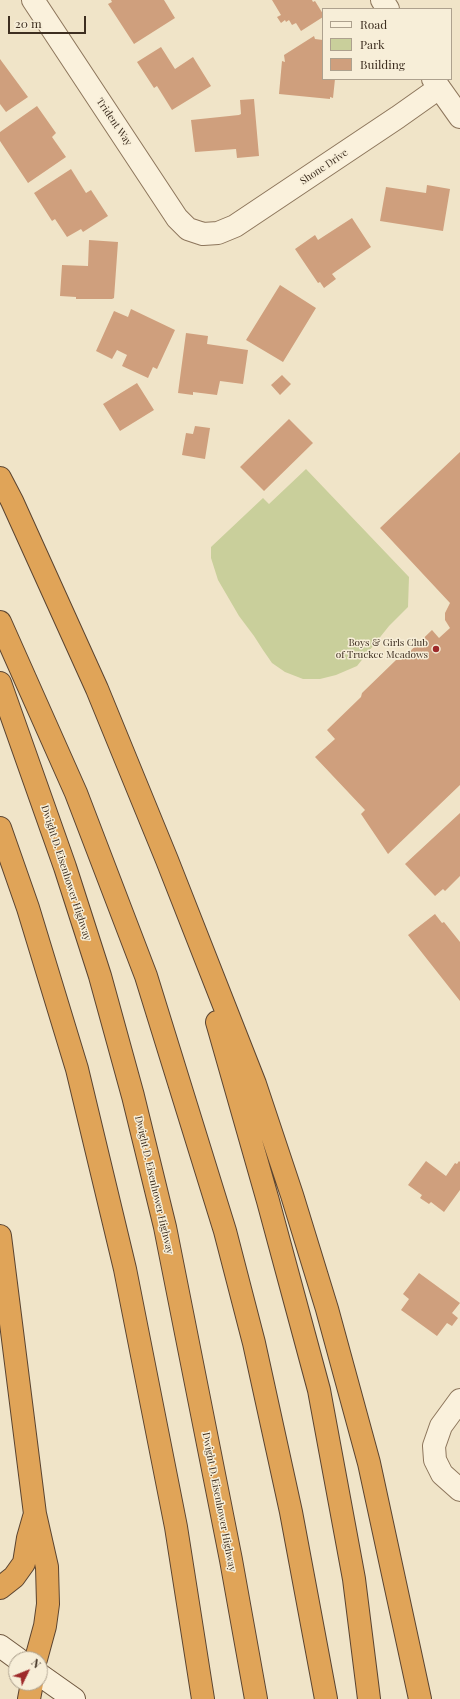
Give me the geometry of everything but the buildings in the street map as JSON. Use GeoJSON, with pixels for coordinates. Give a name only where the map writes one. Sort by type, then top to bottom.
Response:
{"type":"FeatureCollection","features":[{"type":"Feature","properties":{"kind":"highway"},"geometry":{"type":"LineString","coordinates":[[0,478],[12,501],[97,689],[167,860],[255,1084],[292,1195],[327,1309],[369,1463],[420,1699]]}},
{"type":"Feature","properties":{"kind":"highway"},"geometry":{"type":"LineString","coordinates":[[0,622],[76,793],[146,976],[225,1231],[261,1374],[291,1512],[326,1699]]}},
{"type":"Feature","properties":{"kind":"highway","name":"Dwight D. Eisenhower Highway"},"geometry":{"type":"LineString","coordinates":[[0,683],[67,874],[100,976],[165,1227],[231,1560],[256,1699]]}},
{"type":"Feature","properties":{"kind":"highway"},"geometry":{"type":"LineString","coordinates":[[0,828],[28,908],[77,1069],[126,1269],[176,1527],[203,1699]]}},
{"type":"Feature","properties":{"kind":"highway"},"geometry":{"type":"LineString","coordinates":[[167,860],[226,1052],[319,1390],[354,1579],[369,1699]]}},
{"type":"Feature","properties":{"kind":"highway"},"geometry":{"type":"LineString","coordinates":[[0,1236],[35,1514],[47,1567],[48,1604],[45,1626],[38,1651]]}},
{"type":"Feature","properties":{"kind":"highway"},"geometry":{"type":"LineString","coordinates":[[0,1588],[14,1577],[24,1563],[28,1538],[35,1514]]}},
{"type":"Feature","properties":{"kind":"street","name":"Trident Way"},"geometry":{"type":"LineString","coordinates":[[33,0],[177,218],[188,229],[203,234]]}},
{"type":"Feature","properties":{"kind":"street","name":"Shone Drive"},"geometry":{"type":"LineString","coordinates":[[203,234],[218,233],[235,226],[398,118],[436,84]]}},
{"type":"Feature","properties":{"kind":"street"},"geometry":{"type":"LineString","coordinates":[[436,84],[460,117]]}},
{"type":"Feature","properties":{"kind":"street"},"geometry":{"type":"LineString","coordinates":[[460,1400],[441,1426],[434,1446],[435,1460],[442,1474],[460,1490]]}},
{"type":"Feature","properties":{"kind":"street"},"geometry":{"type":"LineString","coordinates":[[48,1681],[74,1699]]}},
{"type":"Feature","properties":{"kind":"green space"},"geometry":{"type":"Polygon","coordinates":[[[306,469],[409,577],[408,607],[389,626],[357,666],[336,675],[320,679],[303,679],[285,672],[272,663],[239,616],[218,580],[211,558],[211,547],[263,498],[269,504],[306,469]]]}},
{"type":"Feature","properties":{"kind":"place","name":"Boys & Girls Club of Truckee Meadows"},"geometry":{"type":"Point","coordinates":[436,649]}}]}
